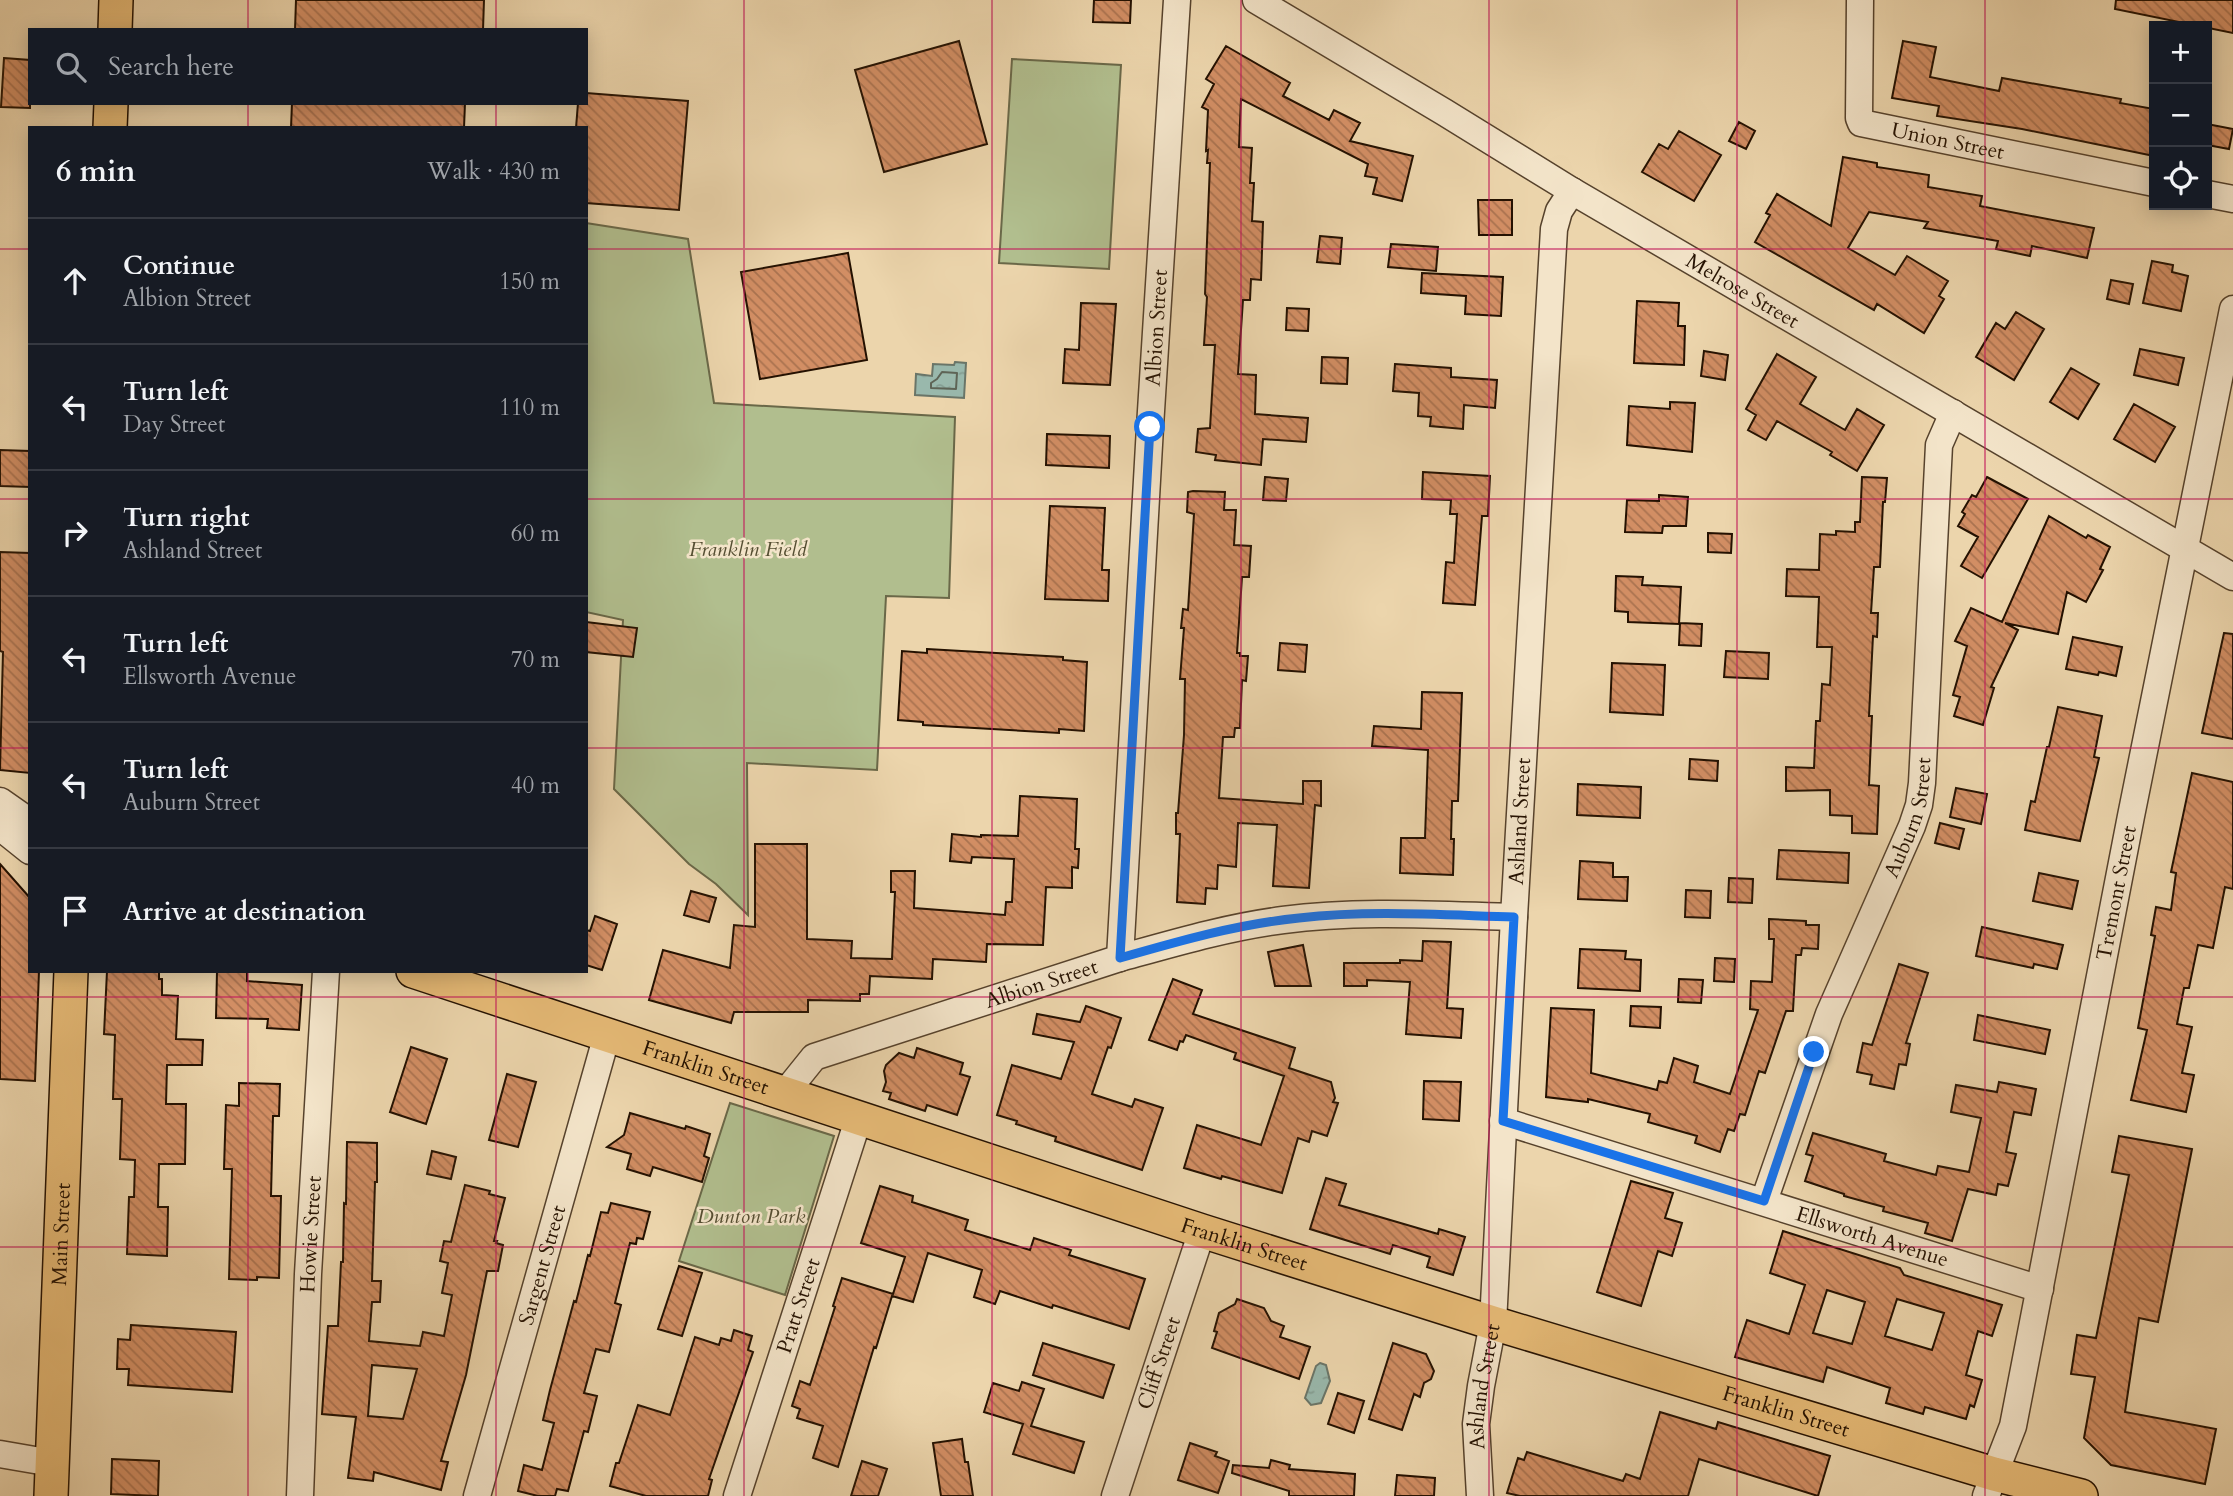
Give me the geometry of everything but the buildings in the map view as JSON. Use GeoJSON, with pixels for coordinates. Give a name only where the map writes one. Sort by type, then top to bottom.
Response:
{"type":"FeatureCollection","features":[{"type":"Feature","properties":{"kind":"main road"},"geometry":{"type":"LineString","coordinates":[[115,28],[116,0]]}},
{"type":"Feature","properties":{"kind":"main road"},"geometry":{"type":"LineString","coordinates":[[110,126],[111,105]]}},
{"type":"Feature","properties":{"kind":"main road","name":"Main Street"},"geometry":{"type":"LineString","coordinates":[[51,1496],[71,973]]}},
{"type":"Feature","properties":{"kind":"main road","name":"Franklin Street"},"geometry":{"type":"LineString","coordinates":[[427,973],[447,976],[607,1035],[1202,1231],[1990,1485],[2081,1496]]}},
{"type":"Feature","properties":{"kind":"street","name":"Albion Street"},"geometry":{"type":"LineString","coordinates":[[785,1093],[814,1057],[1120,958],[1177,0]]}},
{"type":"Feature","properties":{"kind":"street","name":"Melrose Street"},"geometry":{"type":"LineString","coordinates":[[1256,0],[1572,191],[2233,577]]}},
{"type":"Feature","properties":{"kind":"street","name":"Union Street"},"geometry":{"type":"LineString","coordinates":[[1860,0],[1859,119],[1862,124],[2149,182]]}},
{"type":"Feature","properties":{"kind":"street","name":"Ashland Street"},"geometry":{"type":"LineString","coordinates":[[1480,1496],[1476,1440],[1478,1410],[1493,1323],[1554,229],[1559,211],[1572,191]]}},
{"type":"Feature","properties":{"kind":"street"},"geometry":{"type":"LineString","coordinates":[[2212,195],[2233,199]]}},
{"type":"Feature","properties":{"kind":"street","name":"Tremont Street"},"geometry":{"type":"LineString","coordinates":[[1990,1485],[2012,1431],[2233,309]]}},
{"type":"Feature","properties":{"kind":"street","name":"Auburn Street"},"geometry":{"type":"LineString","coordinates":[[1764,1201],[1829,1014],[1919,805],[1939,445],[1953,413]]}},
{"type":"Feature","properties":{"kind":"street"},"geometry":{"type":"LineString","coordinates":[[0,801],[28,821]]}},
{"type":"Feature","properties":{"kind":"street"},"geometry":{"type":"LineString","coordinates":[[0,827],[28,848]]}},
{"type":"Feature","properties":{"kind":"street"},"geometry":{"type":"LineString","coordinates":[[1120,958],[1223,930],[1297,918],[1378,914],[1514,917]]}},
{"type":"Feature","properties":{"kind":"street","name":"Howie Street"},"geometry":{"type":"LineString","coordinates":[[300,1496],[308,1274],[326,973]]}},
{"type":"Feature","properties":{"kind":"street","name":"Sargent Street"},"geometry":{"type":"LineString","coordinates":[[477,1496],[607,1035]]}},
{"type":"Feature","properties":{"kind":"street","name":"Pratt Street"},"geometry":{"type":"LineString","coordinates":[[737,1496],[859,1117]]}},
{"type":"Feature","properties":{"kind":"street","name":"Ellsworth Avenue"},"geometry":{"type":"LineString","coordinates":[[1503,1121],[2040,1289]]}},
{"type":"Feature","properties":{"kind":"street","name":"Cliff Street"},"geometry":{"type":"LineString","coordinates":[[1115,1496],[1202,1231]]}},
{"type":"Feature","properties":{"kind":"street"},"geometry":{"type":"LineString","coordinates":[[0,1454],[52,1463]]}},
{"type":"Feature","properties":{"kind":"green space"},"geometry":{"type":"Polygon","coordinates":[[[1012,59],[1121,65],[1109,269],[999,263],[1012,59]]]}},
{"type":"Feature","properties":{"kind":"green space","name":"Franklin Field"},"geometry":{"type":"Polygon","coordinates":[[[588,223],[688,239],[714,403],[955,417],[949,598],[886,596],[877,770],[747,763],[748,915],[716,884],[689,864],[614,789],[623,620],[588,612],[588,223]]]}},
{"type":"Feature","properties":{"kind":"green space","name":"Dunton Park"},"geometry":{"type":"Polygon","coordinates":[[[730,1103],[834,1136],[785,1295],[679,1261],[730,1103]]]}},
{"type":"Feature","properties":{"kind":"water"},"geometry":{"type":"Polygon","coordinates":[[[955,362],[966,363],[964,398],[915,395],[916,374],[932,376],[933,364],[954,365],[955,362]]]}},
{"type":"Feature","properties":{"kind":"water"},"geometry":{"type":"Polygon","coordinates":[[[1320,1363],[1326,1365],[1330,1381],[1321,1403],[1311,1405],[1305,1398],[1316,1366],[1320,1363]]]}},
{"type":"Feature","properties":{"kind":"route"},"geometry":{"type":"LineString","coordinates":[[1150,427],[1120,958],[1223,930],[1297,918],[1378,914],[1514,917],[1503,1121],[1764,1201],[1814,1052]]}}]}
